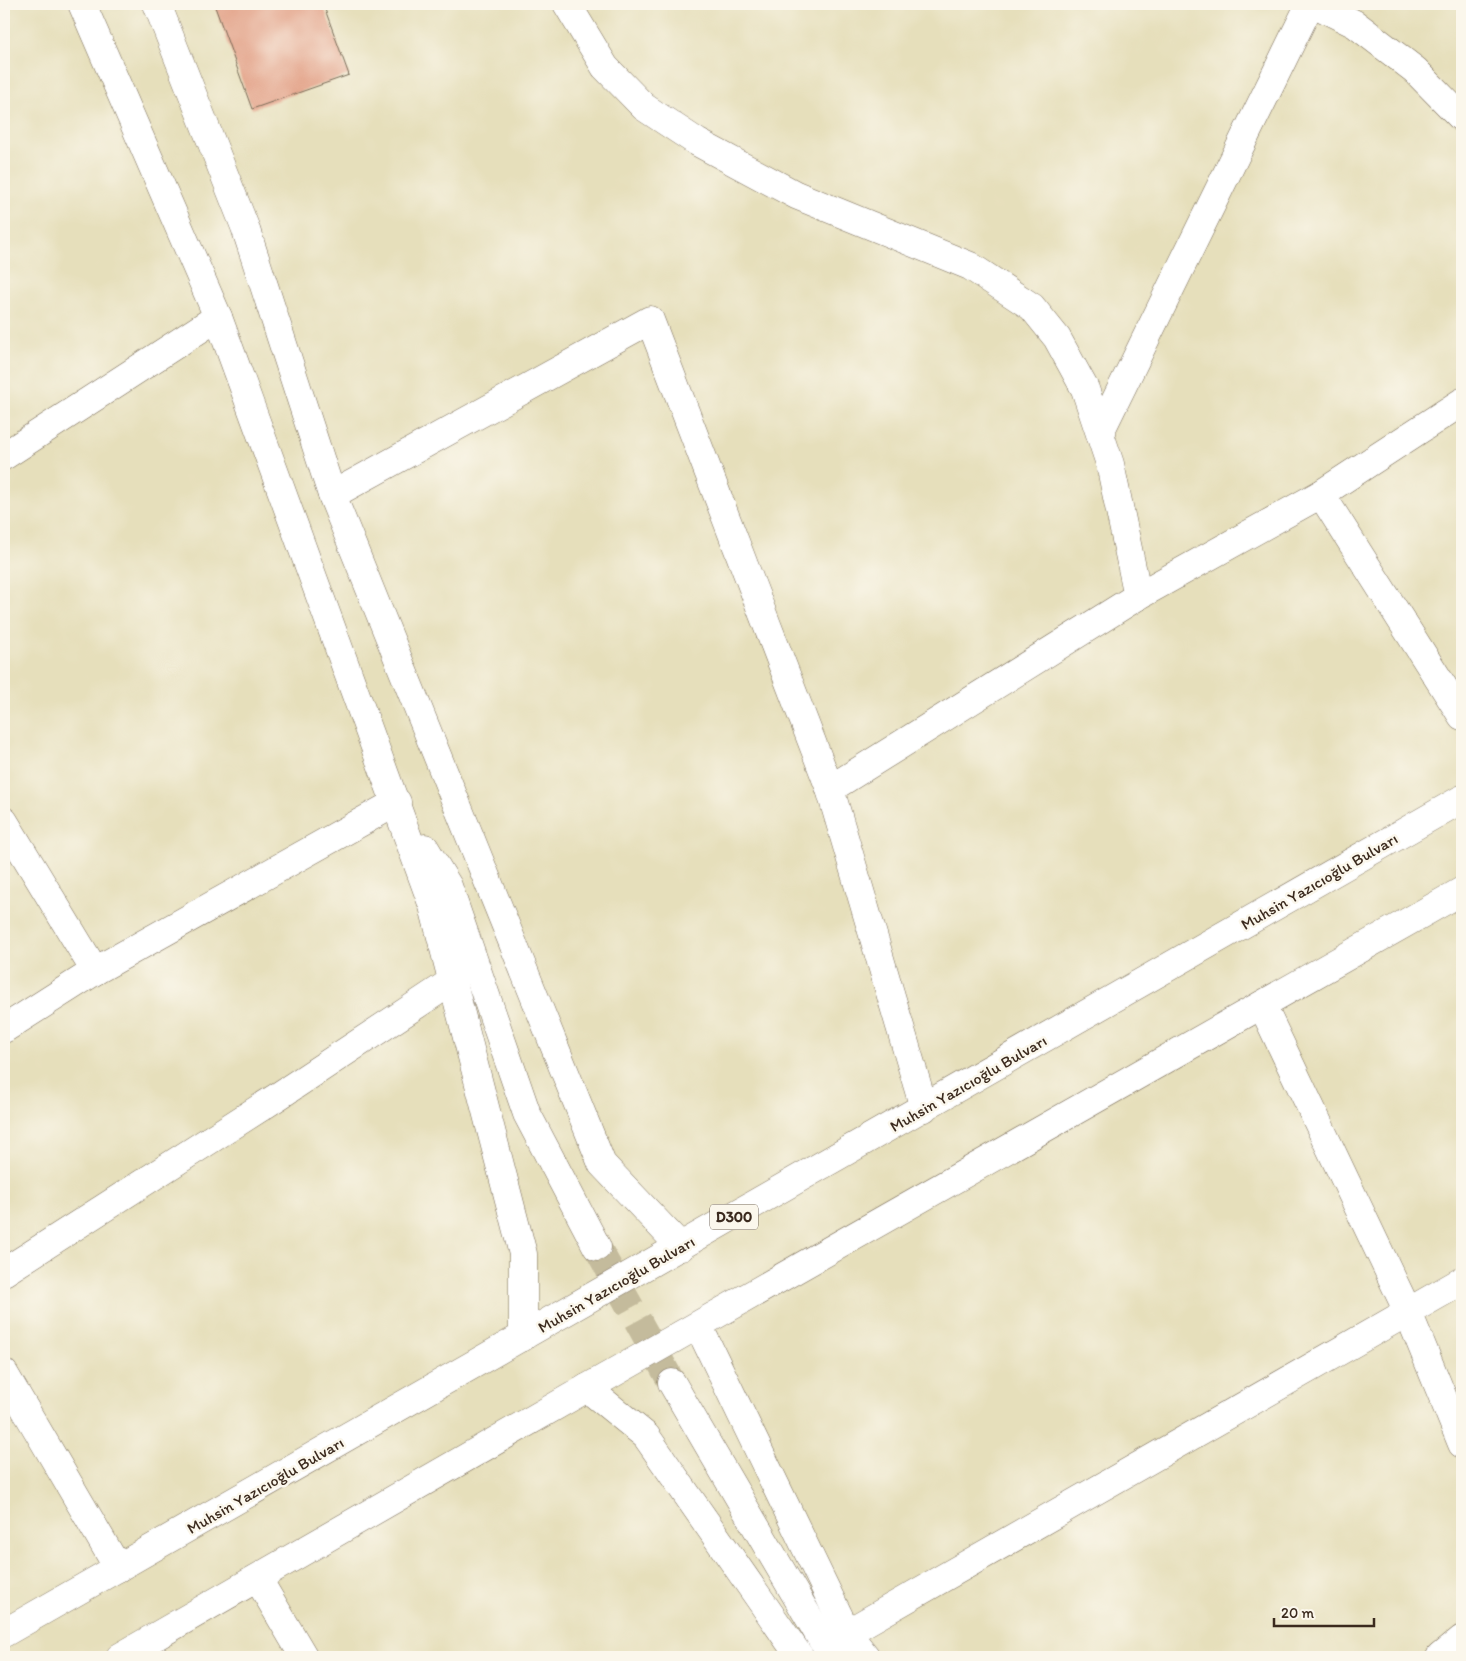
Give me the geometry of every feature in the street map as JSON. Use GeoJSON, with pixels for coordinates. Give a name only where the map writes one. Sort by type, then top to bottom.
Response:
{"type":"FeatureCollection","features":[{"type":"Feature","properties":{"kind":"main road"},"geometry":{"type":"LineString","coordinates":[[82,4],[218,317],[397,802],[433,906],[454,980],[523,1254],[523,1337]]}},
{"type":"Feature","properties":{"kind":"main road"},"geometry":{"type":"LineString","coordinates":[[157,4],[244,227],[332,495],[602,1164],[681,1247]]}},
{"type":"Feature","properties":{"kind":"main road"},"geometry":{"type":"LineString","coordinates":[[567,4],[605,67],[644,107],[697,142],[796,195],[970,266],[1032,306],[1057,338],[1085,388],[1110,464],[1138,596]]}},
{"type":"Feature","properties":{"kind":"main road"},"geometry":{"type":"LineString","coordinates":[[1100,432],[1310,4]]}},
{"type":"Feature","properties":{"kind":"main road"},"geometry":{"type":"LineString","coordinates":[[1315,4],[1355,24],[1415,70],[1462,118]]}},
{"type":"Feature","properties":{"kind":"main road"},"geometry":{"type":"LineString","coordinates":[[4,456],[218,317]]}},
{"type":"Feature","properties":{"kind":"main road"},"geometry":{"type":"LineString","coordinates":[[332,495],[650,320],[830,789],[924,1108]]}},
{"type":"Feature","properties":{"kind":"main road"},"geometry":{"type":"LineString","coordinates":[[830,789],[1138,596],[1321,494],[1462,402]]}},
{"type":"Feature","properties":{"kind":"main road"},"geometry":{"type":"LineString","coordinates":[[1321,494],[1462,716]]}},
{"type":"Feature","properties":{"kind":"main road","name":"Muhsin Yazıcıoğlu Bulvarı"},"geometry":{"type":"LineString","coordinates":[[4,1634],[1462,799]]}},
{"type":"Feature","properties":{"kind":"main road"},"geometry":{"type":"LineString","coordinates":[[4,1029],[95,971],[397,802]]}},
{"type":"Feature","properties":{"kind":"main road"},"geometry":{"type":"LineString","coordinates":[[397,802],[448,886],[527,1114],[597,1247]]}},
{"type":"Feature","properties":{"kind":"main road"},"geometry":{"type":"LineString","coordinates":[[4,821],[95,971]]}},
{"type":"Feature","properties":{"kind":"main road"},"geometry":{"type":"LineString","coordinates":[[120,1657],[588,1388],[1462,891]]}},
{"type":"Feature","properties":{"kind":"main road"},"geometry":{"type":"LineString","coordinates":[[4,1272],[277,1097],[454,980]]}},
{"type":"Feature","properties":{"kind":"main road"},"geometry":{"type":"LineString","coordinates":[[1262,1005],[1408,1312],[1462,1444]]}},
{"type":"Feature","properties":{"kind":"main road"},"geometry":{"type":"LineString","coordinates":[[846,1633],[1462,1281]]}},
{"type":"Feature","properties":{"kind":"main road"},"geometry":{"type":"LineString","coordinates":[[698,1327],[846,1633],[866,1657]]}},
{"type":"Feature","properties":{"kind":"main road"},"geometry":{"type":"LineString","coordinates":[[4,1373],[118,1568]]}},
{"type":"Feature","properties":{"kind":"main road"},"geometry":{"type":"LineString","coordinates":[[672,1383],[822,1640],[834,1657]]}},
{"type":"Feature","properties":{"kind":"main road"},"geometry":{"type":"LineString","coordinates":[[588,1388],[646,1436],[800,1657]]}},
{"type":"Feature","properties":{"kind":"main road"},"geometry":{"type":"LineString","coordinates":[[258,1579],[304,1657]]}},
{"type":"Feature","properties":{"kind":"main road"},"geometry":{"type":"LineString","coordinates":[[1440,1657],[1462,1639]]}},
{"type":"Feature","properties":{"kind":"building"},"geometry":{"type":"Polygon","coordinates":[[[214,4],[323,4],[349,75],[252,109],[214,4]]]}},
{"type":"Feature","properties":{"kind":"tunnel"},"geometry":{"type":"LineString","coordinates":[[597,1247],[672,1383]]}}]}
